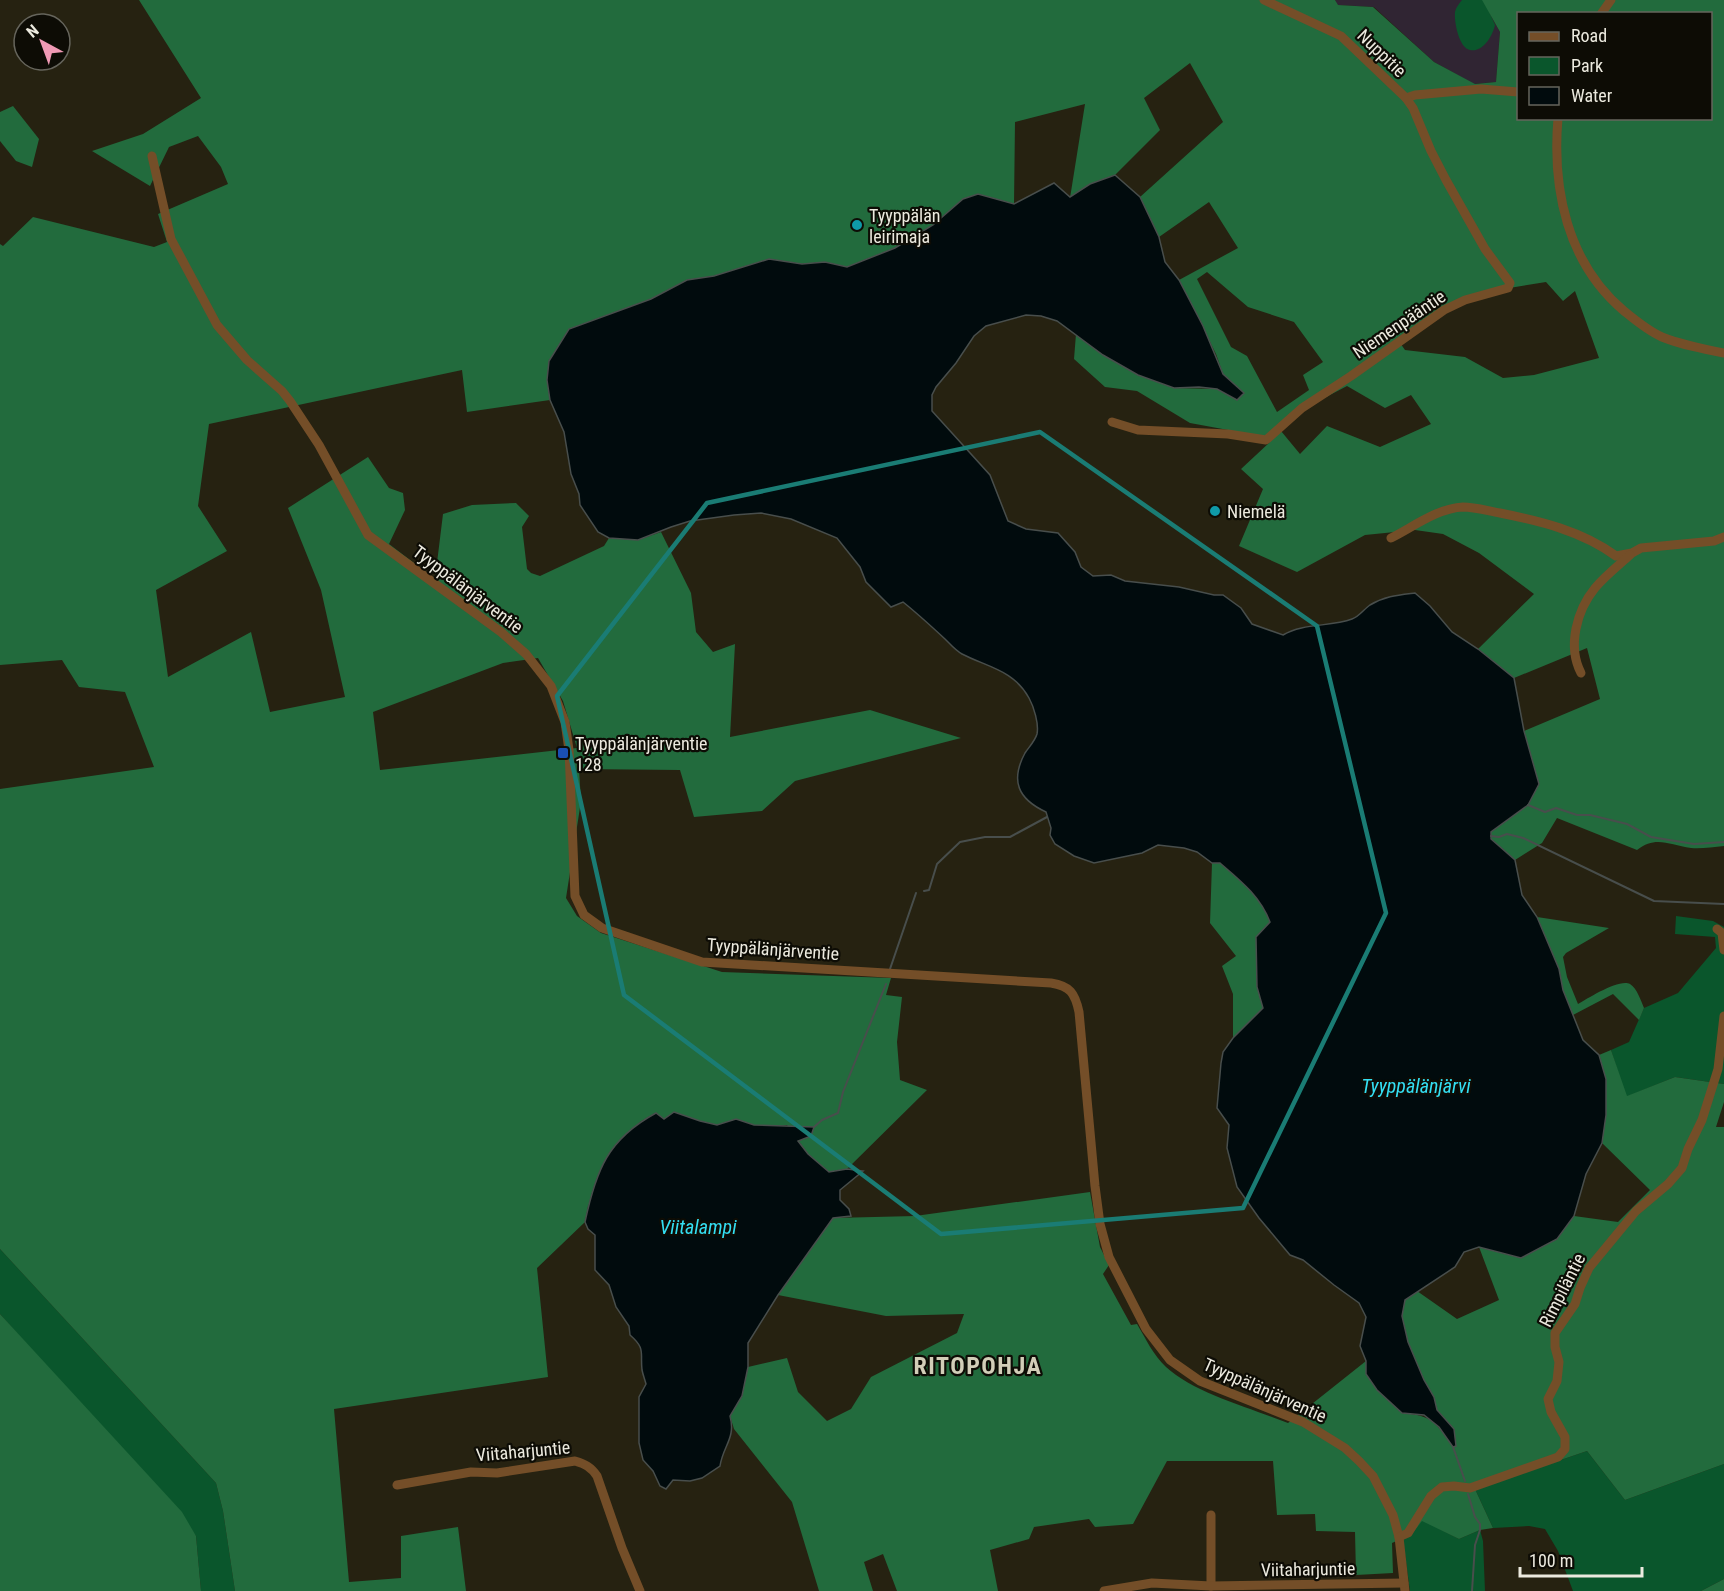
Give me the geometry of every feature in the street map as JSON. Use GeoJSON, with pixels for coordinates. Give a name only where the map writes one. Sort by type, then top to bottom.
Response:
{"type":"FeatureCollection","features":[{"type":"Feature","properties":{"kind":"street","name":"Nuppitie"},"geometry":{"type":"LineString","coordinates":[[1264,0],[1341,36],[1406,98],[1415,95],[1481,90],[1517,92]]}},
{"type":"Feature","properties":{"kind":"street","name":"Niemenpääntie"},"geometry":{"type":"LineString","coordinates":[[1112,422],[1138,430],[1228,434],[1266,440],[1308,403],[1351,376],[1444,310],[1465,300],[1508,288],[1510,283],[1485,249],[1446,180],[1413,108],[1406,98]]}},
{"type":"Feature","properties":{"kind":"street"},"geometry":{"type":"LineString","coordinates":[[1558,120],[1557,179],[1562,206],[1580,258],[1595,280],[1619,306],[1660,336],[1690,347],[1724,353]]}},
{"type":"Feature","properties":{"kind":"street","name":"Tyyppälänjärventie"},"geometry":{"type":"LineString","coordinates":[[152,156],[171,239],[217,325],[247,360],[290,401],[319,445],[368,535],[501,632],[526,654],[551,686],[565,722],[575,896],[584,915],[603,928],[702,962],[1051,983],[1063,985],[1070,990],[1076,999],[1079,1012],[1100,1224],[1109,1257],[1146,1329],[1170,1360],[1200,1381],[1303,1422],[1345,1448],[1373,1476],[1393,1515],[1399,1537],[1405,1587]]}},
{"type":"Feature","properties":{"kind":"street"},"geometry":{"type":"LineString","coordinates":[[1392,538],[1438,514],[1463,507],[1539,520],[1570,531],[1606,548],[1616,556],[1632,553]]}},
{"type":"Feature","properties":{"kind":"street"},"geometry":{"type":"LineString","coordinates":[[1581,673],[1575,648],[1575,631],[1581,611],[1595,588],[1632,553],[1641,548],[1724,537]]}},
{"type":"Feature","properties":{"kind":"street"},"geometry":{"type":"LineString","coordinates":[[1717,929],[1722,933],[1724,950]]}},
{"type":"Feature","properties":{"kind":"street","name":"Rimpiläntie"},"geometry":{"type":"LineString","coordinates":[[1399,1537],[1408,1533],[1431,1496],[1442,1487],[1470,1488],[1558,1457],[1565,1449],[1565,1437],[1551,1412],[1548,1399],[1557,1381],[1559,1362],[1555,1347],[1555,1333],[1575,1304],[1589,1268],[1636,1210],[1668,1184],[1682,1168],[1702,1120],[1718,1069],[1724,1016]]}},
{"type":"Feature","properties":{"kind":"street","name":"Viitaharjuntie"},"geometry":{"type":"LineString","coordinates":[[397,1485],[471,1472],[497,1473],[575,1461],[585,1463],[597,1476],[622,1548],[640,1591]]}},
{"type":"Feature","properties":{"kind":"street"},"geometry":{"type":"LineString","coordinates":[[1211,1515],[1211,1586]]}},
{"type":"Feature","properties":{"kind":"street","name":"Viitaharjuntie"},"geometry":{"type":"LineString","coordinates":[[1104,1591],[1152,1583],[1211,1586],[1405,1587]]}},
{"type":"Feature","properties":{"kind":"highlighted area"},"geometry":{"type":"Polygon","coordinates":[[[1040,432],[1317,626],[1386,913],[1243,1208],[941,1234],[624,995],[557,696],[707,503],[1040,432]]]}},
{"type":"Feature","properties":{"kind":"shaded area"},"geometry":{"type":"Polygon","coordinates":[[[1335,0],[1482,0],[1500,32],[1496,82],[1474,84],[1434,62],[1374,7],[1337,5],[1335,0]]]}},
{"type":"Feature","properties":{"kind":"green space"},"geometry":{"type":"Polygon","coordinates":[[[139,0],[1335,0],[1338,5],[1373,7],[1434,62],[1475,84],[1496,82],[1500,32],[1482,0],[1724,0],[1724,846],[1695,848],[1657,842],[1644,845],[1637,850],[1557,818],[1542,843],[1515,860],[1491,839],[1491,832],[1528,805],[1539,784],[1524,731],[1600,699],[1587,648],[1514,678],[1478,649],[1534,594],[1479,553],[1443,534],[1415,530],[1365,535],[1297,572],[1239,546],[1263,489],[1241,469],[1270,442],[1266,437],[1190,423],[1137,391],[1105,387],[1074,359],[1076,334],[1103,355],[1138,375],[1174,388],[1217,389],[1237,399],[1179,280],[1238,248],[1209,202],[1159,237],[1140,197],[1223,122],[1190,63],[1144,98],[1160,130],[1115,175],[1090,184],[1070,198],[1085,104],[1015,122],[1014,204],[978,194],[963,199],[933,225],[895,248],[847,267],[825,262],[802,264],[769,259],[714,276],[687,280],[651,299],[570,329],[547,380],[550,400],[467,412],[462,370],[209,424],[198,506],[227,551],[156,590],[168,677],[251,632],[270,712],[345,697],[321,590],[288,508],[368,457],[389,488],[403,493],[405,510],[389,544],[435,579],[443,514],[472,505],[516,503],[529,516],[522,527],[527,569],[540,576],[604,546],[609,538],[638,540],[661,532],[691,593],[696,632],[713,652],[735,644],[730,737],[870,710],[961,738],[795,781],[762,811],[694,817],[680,770],[579,769],[581,801],[566,898],[577,916],[601,933],[722,972],[891,978],[886,995],[902,997],[897,1042],[900,1080],[927,1090],[847,1169],[829,1172],[808,1154],[787,1125],[774,1127],[754,1125],[736,1119],[717,1125],[700,1121],[664,1119],[655,1113],[640,1122],[588,1206],[585,1222],[537,1268],[548,1377],[334,1409],[349,1582],[401,1578],[401,1536],[458,1527],[466,1591],[235,1591],[223,1511],[216,1483],[0,1249],[0,789],[154,767],[125,692],[79,687],[62,660],[0,665],[0,244],[3,246],[33,217],[154,247],[167,242],[158,214],[228,184],[221,167],[198,136],[169,147],[150,186],[92,151],[143,134],[201,98],[139,0]],[[1207,272],[1197,279],[1231,347],[1247,356],[1277,412],[1309,390],[1303,375],[1323,362],[1294,322],[1248,307],[1207,272]],[[1546,282],[1497,290],[1453,302],[1398,340],[1405,350],[1465,357],[1503,378],[1534,375],[1599,358],[1575,291],[1563,301],[1546,282]],[[1347,386],[1311,405],[1281,431],[1300,454],[1327,426],[1380,447],[1431,424],[1411,395],[1385,408],[1347,386]],[[538,658],[503,663],[373,712],[380,770],[577,748],[563,701],[538,658]]]}},
{"type":"Feature","properties":{"kind":"green space"},"geometry":{"type":"Polygon","coordinates":[[[1462,0],[1484,0],[1495,25],[1487,42],[1479,49],[1470,50],[1460,40],[1456,28],[1455,12],[1462,0]]]}},
{"type":"Feature","properties":{"kind":"green space"},"geometry":{"type":"Polygon","coordinates":[[[13,106],[39,139],[32,167],[16,161],[0,141],[0,112],[13,106]]]}},
{"type":"Feature","properties":{"kind":"green space"},"geometry":{"type":"Polygon","coordinates":[[[1212,863],[1220,863],[1251,890],[1263,906],[1270,922],[1257,987],[1263,1008],[1233,1038],[1233,994],[1222,966],[1236,956],[1210,923],[1212,863]]]}},
{"type":"Feature","properties":{"kind":"green space"},"geometry":{"type":"Polygon","coordinates":[[[1676,916],[1713,921],[1724,927],[1724,1084],[1675,1077],[1626,1097],[1611,1050],[1629,1042],[1644,1008],[1678,993],[1716,948],[1715,937],[1675,934],[1676,916]]]}},
{"type":"Feature","properties":{"kind":"green space"},"geometry":{"type":"Polygon","coordinates":[[[1537,917],[1609,928],[1566,953],[1563,957],[1567,977],[1578,1004],[1612,986],[1630,984],[1637,992],[1644,1008],[1639,1020],[1613,994],[1573,1015],[1563,990],[1559,969],[1537,917]]]}},
{"type":"Feature","properties":{"kind":"green space"},"geometry":{"type":"Polygon","coordinates":[[[1611,1050],[1627,1096],[1675,1077],[1724,1084],[1724,1102],[1716,1127],[1724,1127],[1724,1464],[1625,1500],[1587,1451],[1475,1489],[1493,1528],[1480,1530],[1459,1539],[1422,1521],[1412,1534],[1392,1543],[1393,1573],[1356,1575],[1355,1532],[1316,1531],[1315,1514],[1277,1515],[1273,1461],[1167,1461],[1133,1524],[1095,1527],[1089,1519],[1034,1527],[1029,1539],[990,1550],[998,1591],[897,1591],[883,1554],[864,1562],[873,1591],[819,1591],[792,1502],[734,1429],[730,1416],[742,1396],[748,1367],[787,1358],[798,1392],[827,1421],[851,1409],[871,1377],[957,1333],[964,1314],[886,1316],[778,1295],[833,1218],[915,1216],[1090,1192],[1100,1247],[1109,1265],[1103,1274],[1131,1325],[1137,1324],[1157,1357],[1178,1376],[1207,1392],[1288,1423],[1366,1361],[1366,1374],[1402,1413],[1421,1416],[1433,1422],[1453,1447],[1454,1429],[1437,1410],[1434,1397],[1408,1342],[1402,1316],[1405,1300],[1417,1291],[1457,1319],[1499,1300],[1479,1247],[1521,1258],[1557,1239],[1574,1216],[1618,1222],[1650,1190],[1602,1143],[1606,1099],[1599,1055],[1611,1050]]]}},
{"type":"Feature","properties":{"kind":"green space"},"geometry":{"type":"Polygon","coordinates":[[[0,1249],[216,1483],[223,1511],[235,1591],[201,1591],[196,1536],[0,1314],[0,1249]]]}},
{"type":"Feature","properties":{"kind":"green space"},"geometry":{"type":"Polygon","coordinates":[[[0,1314],[182,1512],[196,1536],[201,1591],[0,1591],[0,1314]]]}},
{"type":"Feature","properties":{"kind":"green space"},"geometry":{"type":"Polygon","coordinates":[[[1587,1451],[1625,1500],[1724,1464],[1724,1579],[1701,1591],[1573,1591],[1558,1551],[1545,1529],[1529,1526],[1493,1528],[1475,1489],[1587,1451]]]}},
{"type":"Feature","properties":{"kind":"green space"},"geometry":{"type":"Polygon","coordinates":[[[1422,1520],[1459,1539],[1480,1530],[1483,1541],[1485,1591],[1410,1591],[1403,1540],[1412,1534],[1422,1520]]]}},
{"type":"Feature","properties":{"kind":"green space"},"geometry":{"type":"Polygon","coordinates":[[[1724,1579],[1724,1591],[1701,1591],[1724,1579]]]}},
{"type":"Feature","properties":{"kind":"water","name":"Tyyppälänjärvi"},"geometry":{"type":"Polygon","coordinates":[[[1115,175],[1140,197],[1159,237],[1165,262],[1179,280],[1203,326],[1223,374],[1244,393],[1237,400],[1217,389],[1174,388],[1138,375],[1103,355],[1057,321],[1041,316],[1026,315],[986,326],[974,336],[936,387],[932,395],[932,411],[990,475],[1008,521],[1026,529],[1058,533],[1075,552],[1081,567],[1093,576],[1111,575],[1125,581],[1223,595],[1241,608],[1252,624],[1283,635],[1299,629],[1352,619],[1370,605],[1381,600],[1415,593],[1430,606],[1452,632],[1478,649],[1514,678],[1524,731],[1539,784],[1528,805],[1491,832],[1491,839],[1515,860],[1522,895],[1537,917],[1559,969],[1563,990],[1583,1040],[1599,1055],[1606,1079],[1606,1115],[1602,1143],[1586,1174],[1574,1216],[1557,1239],[1521,1258],[1479,1247],[1464,1252],[1455,1267],[1405,1300],[1402,1316],[1408,1342],[1434,1397],[1437,1410],[1454,1429],[1456,1446],[1453,1447],[1439,1427],[1424,1415],[1402,1413],[1377,1390],[1366,1374],[1366,1361],[1360,1346],[1366,1317],[1359,1303],[1303,1260],[1290,1255],[1237,1187],[1227,1148],[1229,1125],[1217,1108],[1223,1052],[1233,1038],[1263,1008],[1257,987],[1256,937],[1270,922],[1255,897],[1220,863],[1212,863],[1197,852],[1184,848],[1158,845],[1142,853],[1094,863],[1074,856],[1055,844],[1050,835],[1051,828],[1046,812],[1029,801],[1019,788],[1020,763],[1037,734],[1037,721],[1033,706],[1023,689],[1008,675],[962,654],[903,602],[891,607],[866,582],[860,567],[837,538],[791,519],[761,513],[690,521],[638,540],[609,538],[598,532],[580,505],[579,494],[571,474],[564,432],[550,400],[547,380],[549,361],[569,329],[651,299],[687,280],[714,276],[769,259],[802,264],[825,262],[847,267],[895,248],[933,225],[963,199],[978,194],[1014,204],[1054,183],[1070,197],[1090,184],[1115,175]]]}},
{"type":"Feature","properties":{"kind":"water","name":"Viitalampi"},"geometry":{"type":"Polygon","coordinates":[[[674,1112],[717,1125],[736,1119],[754,1125],[814,1127],[811,1136],[798,1141],[808,1154],[829,1172],[847,1169],[863,1171],[840,1190],[840,1200],[849,1209],[851,1216],[833,1218],[778,1295],[748,1343],[748,1367],[742,1396],[730,1416],[730,1436],[720,1466],[702,1478],[690,1481],[673,1480],[666,1489],[660,1486],[653,1471],[643,1460],[639,1443],[639,1397],[646,1384],[640,1347],[630,1335],[629,1326],[616,1307],[609,1285],[595,1270],[595,1235],[588,1229],[585,1222],[594,1187],[615,1145],[640,1123],[656,1113],[664,1119],[674,1112]]]}},
{"type":"Feature","properties":{"kind":"waterway"},"geometry":{"type":"LineString","coordinates":[[1528,805],[1545,812],[1556,808],[1577,815],[1590,815],[1627,824],[1651,837],[1694,844],[1724,842]]}},
{"type":"Feature","properties":{"kind":"waterway"},"geometry":{"type":"LineString","coordinates":[[924,891],[929,890],[937,864],[960,842],[985,837],[1010,837],[1047,817]]}},
{"type":"Feature","properties":{"kind":"waterway"},"geometry":{"type":"LineString","coordinates":[[1491,836],[1499,837],[1507,834],[1523,838],[1654,901],[1724,904]]}},
{"type":"Feature","properties":{"kind":"waterway"},"geometry":{"type":"LineString","coordinates":[[890,969],[916,893]]}},
{"type":"Feature","properties":{"kind":"waterway"},"geometry":{"type":"LineString","coordinates":[[814,1127],[822,1120],[838,1113],[843,1092],[886,984]]}},
{"type":"Feature","properties":{"kind":"waterway"},"geometry":{"type":"LineString","coordinates":[[1453,1447],[1465,1481]]}},
{"type":"Feature","properties":{"kind":"waterway"},"geometry":{"type":"LineString","coordinates":[[1468,1494],[1475,1517],[1480,1524],[1475,1545],[1472,1591]]}},
{"type":"Feature","properties":{"kind":"place","name":"Tyyppälän leirimaja"},"geometry":{"type":"Point","coordinates":[857,225]}},
{"type":"Feature","properties":{"kind":"place","name":"Niemelä"},"geometry":{"type":"Point","coordinates":[1215,511]}},
{"type":"Feature","properties":{"kind":"place","name":"Tyyppälänjärventie 128"},"geometry":{"type":"Point","coordinates":[563,753]}},
{"type":"Feature","properties":{"kind":"district","name":"RITOPOHJA"},"geometry":{"type":"Point","coordinates":[978,1366]}}]}
